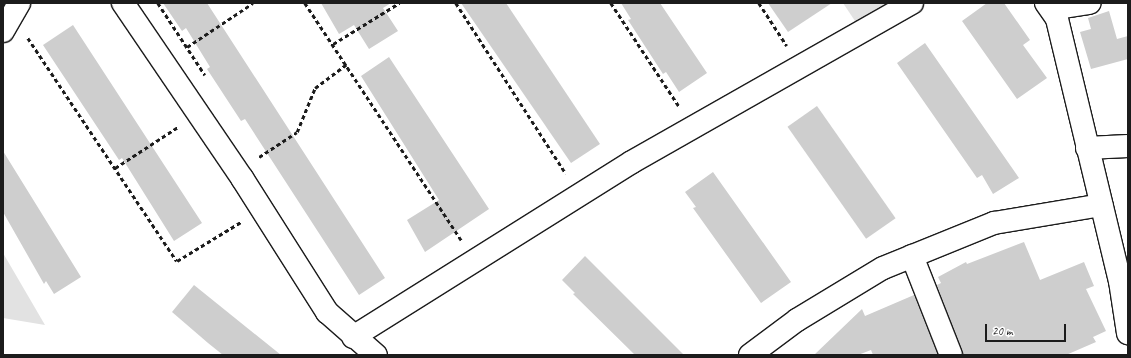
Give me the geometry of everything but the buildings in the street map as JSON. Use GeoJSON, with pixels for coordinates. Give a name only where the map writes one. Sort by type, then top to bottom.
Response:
{"type":"FeatureCollection","features":[{"type":"Feature","properties":{"kind":"street"},"geometry":{"type":"LineString","coordinates":[[123,3],[262,210],[327,312],[353,337],[376,355]]}},
{"type":"Feature","properties":{"kind":"street"},"geometry":{"type":"LineString","coordinates":[[353,337],[580,195],[693,127],[912,3]]}},
{"type":"Feature","properties":{"kind":"street"},"geometry":{"type":"LineString","coordinates":[[1090,3],[1049,6],[1057,19],[1101,205],[1124,281],[1128,333]]}},
{"type":"Feature","properties":{"kind":"street"},"geometry":{"type":"LineString","coordinates":[[1087,148],[1128,146]]}},
{"type":"Feature","properties":{"kind":"street"},"geometry":{"type":"LineString","coordinates":[[762,352],[797,320],[884,268],[994,223],[1101,205]]}},
{"type":"Feature","properties":{"kind":"street"},"geometry":{"type":"LineString","coordinates":[[912,256],[951,355]]}},
{"type":"Feature","properties":{"kind":"path"},"geometry":{"type":"LineString","coordinates":[[187,47],[253,3]]}},
{"type":"Feature","properties":{"kind":"path"},"geometry":{"type":"LineString","coordinates":[[305,3],[476,261]]}},
{"type":"Feature","properties":{"kind":"path"},"geometry":{"type":"LineString","coordinates":[[333,44],[399,3]]}},
{"type":"Feature","properties":{"kind":"path"},"geometry":{"type":"LineString","coordinates":[[456,3],[580,195]]}},
{"type":"Feature","properties":{"kind":"path"},"geometry":{"type":"LineString","coordinates":[[611,3],[693,127]]}},
{"type":"Feature","properties":{"kind":"path"},"geometry":{"type":"LineString","coordinates":[[759,3],[800,66]]}},
{"type":"Feature","properties":{"kind":"path"},"geometry":{"type":"LineString","coordinates":[[11,16],[177,261],[262,210]]}},
{"type":"Feature","properties":{"kind":"path"},"geometry":{"type":"LineString","coordinates":[[258,158],[296,132],[315,88],[346,65]]}},
{"type":"Feature","properties":{"kind":"path"},"geometry":{"type":"LineString","coordinates":[[115,168],[198,114]]}},
{"type":"Feature","properties":{"kind":"shaded area"},"geometry":{"type":"Polygon","coordinates":[[[843,3],[894,3],[857,24],[843,3]]]}},
{"type":"Feature","properties":{"kind":"shaded area"},"geometry":{"type":"Polygon","coordinates":[[[3,253],[45,325],[3,318],[3,253]]]}}]}
